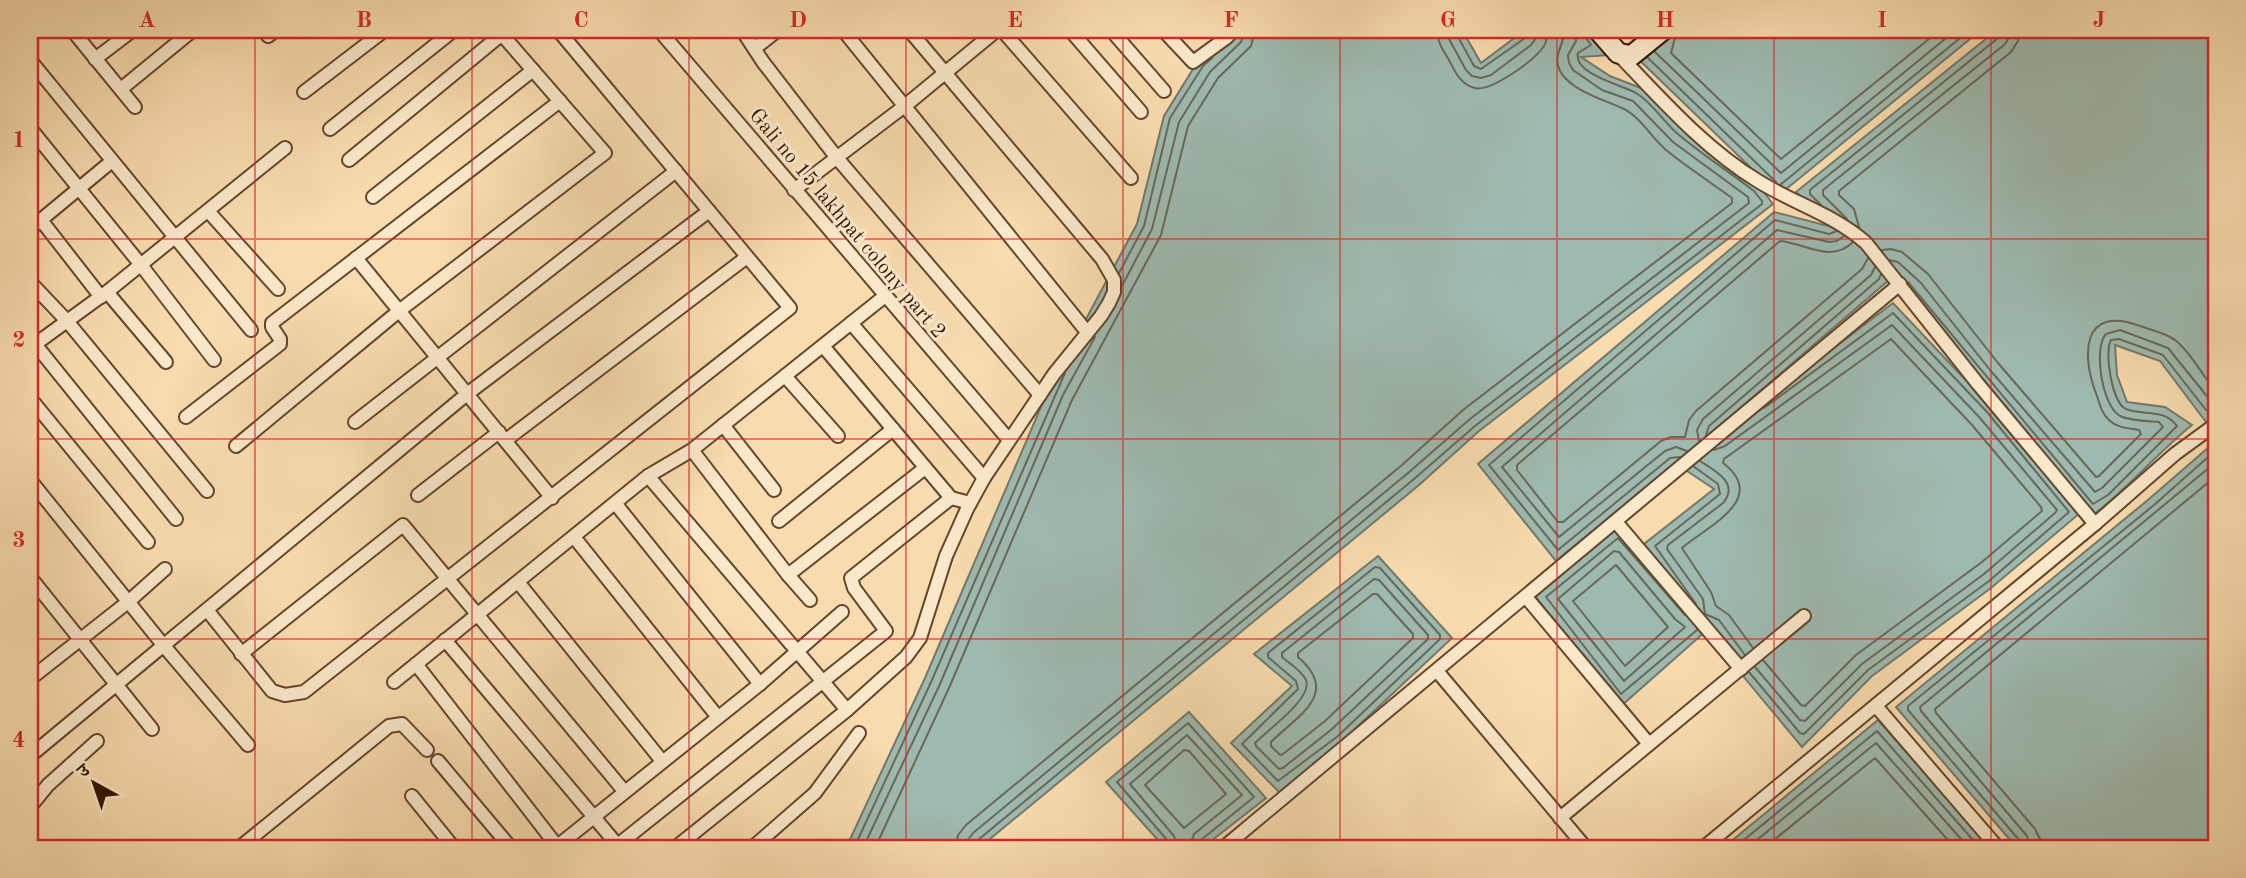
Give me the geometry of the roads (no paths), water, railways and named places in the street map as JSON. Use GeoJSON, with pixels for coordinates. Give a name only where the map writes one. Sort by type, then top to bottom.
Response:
{"type":"FeatureCollection","features":[{"type":"Feature","properties":{"kind":"street"},"geometry":{"type":"LineString","coordinates":[[72,30],[135,107]]}},
{"type":"Feature","properties":{"kind":"street"},"geometry":{"type":"LineString","coordinates":[[94,59],[133,30]]}},
{"type":"Feature","properties":{"kind":"street"},"geometry":{"type":"LineString","coordinates":[[121,89],[193,30]]}},
{"type":"Feature","properties":{"kind":"street"},"geometry":{"type":"LineString","coordinates":[[304,92],[385,30]]}},
{"type":"Feature","properties":{"kind":"street"},"geometry":{"type":"LineString","coordinates":[[330,129],[454,30]]}},
{"type":"Feature","properties":{"kind":"street"},"geometry":{"type":"LineString","coordinates":[[207,610],[272,691],[285,695],[304,692],[790,308],[558,30]]}},
{"type":"Feature","properties":{"kind":"street","name":"Gali no 15 lakhpat colony part 2"},"geometry":{"type":"LineString","coordinates":[[659,30],[1009,440]]}},
{"type":"Feature","properties":{"kind":"street"},"geometry":{"type":"LineString","coordinates":[[742,30],[763,62],[837,158],[1040,395]]}},
{"type":"Feature","properties":{"kind":"street"},"geometry":{"type":"LineString","coordinates":[[755,48],[778,30]]}},
{"type":"Feature","properties":{"kind":"street"},"geometry":{"type":"LineString","coordinates":[[842,30],[906,105],[1087,332]]}},
{"type":"Feature","properties":{"kind":"street"},"geometry":{"type":"LineString","coordinates":[[675,848],[847,710],[906,657],[920,638],[946,556],[984,478],[1040,395],[1101,316],[1114,292],[1114,280],[1110,270],[909,30]]}},
{"type":"Feature","properties":{"kind":"street"},"geometry":{"type":"LineString","coordinates":[[794,190],[1000,30],[1131,178]]}},
{"type":"Feature","properties":{"kind":"street"},"geometry":{"type":"LineString","coordinates":[[1070,30],[1141,112]]}},
{"type":"Feature","properties":{"kind":"street"},"geometry":{"type":"LineString","coordinates":[[1111,30],[1164,91]]}},
{"type":"Feature","properties":{"kind":"street"},"geometry":{"type":"LineString","coordinates":[[1163,30],[1193,62],[1226,33]]}},
{"type":"Feature","properties":{"kind":"street"},"geometry":{"type":"LineString","coordinates":[[1598,30],[1668,105],[1728,161],[1766,186],[1851,230],[1866,243],[1978,384],[2095,524]]}},
{"type":"Feature","properties":{"kind":"street"},"geometry":{"type":"LineString","coordinates":[[1618,53],[1630,57],[1663,30]]}},
{"type":"Feature","properties":{"kind":"street"},"geometry":{"type":"LineString","coordinates":[[236,446],[399,311],[605,153],[500,32],[349,160]]}},
{"type":"Feature","properties":{"kind":"street"},"geometry":{"type":"LineString","coordinates":[[30,60],[251,330]]}},
{"type":"Feature","properties":{"kind":"street"},"geometry":{"type":"LineString","coordinates":[[373,197],[533,70]]}},
{"type":"Feature","properties":{"kind":"street"},"geometry":{"type":"LineString","coordinates":[[186,417],[279,344],[280,339],[272,323],[560,101]]}},
{"type":"Feature","properties":{"kind":"street"},"geometry":{"type":"LineString","coordinates":[[30,128],[214,360]]}},
{"type":"Feature","properties":{"kind":"street"},"geometry":{"type":"LineString","coordinates":[[176,519],[32,346],[176,238],[285,148]]}},
{"type":"Feature","properties":{"kind":"street"},"geometry":{"type":"LineString","coordinates":[[30,229],[112,161]]}},
{"type":"Feature","properties":{"kind":"street"},"geometry":{"type":"LineString","coordinates":[[355,422],[676,171]]}},
{"type":"Feature","properties":{"kind":"street"},"geometry":{"type":"LineString","coordinates":[[208,211],[278,289]]}},
{"type":"Feature","properties":{"kind":"street"},"geometry":{"type":"LineString","coordinates":[[30,756],[467,394],[709,211]]}},
{"type":"Feature","properties":{"kind":"street"},"geometry":{"type":"LineString","coordinates":[[41,220],[166,362]]}},
{"type":"Feature","properties":{"kind":"street"},"geometry":{"type":"LineString","coordinates":[[418,495],[747,257]]}},
{"type":"Feature","properties":{"kind":"street"},"geometry":{"type":"LineString","coordinates":[[356,258],[552,498]]}},
{"type":"Feature","properties":{"kind":"street"},"geometry":{"type":"LineString","coordinates":[[30,282],[67,321],[207,491]]}},
{"type":"Feature","properties":{"kind":"street"},"geometry":{"type":"LineString","coordinates":[[1223,848],[1900,284]]}},
{"type":"Feature","properties":{"kind":"street"},"geometry":{"type":"LineString","coordinates":[[394,682],[648,476],[692,450],[885,296]]}},
{"type":"Feature","properties":{"kind":"street"},"geometry":{"type":"LineString","coordinates":[[851,323],[984,478]]}},
{"type":"Feature","properties":{"kind":"street"},"geometry":{"type":"LineString","coordinates":[[823,346],[951,498],[970,503]]}},
{"type":"Feature","properties":{"kind":"street"},"geometry":{"type":"LineString","coordinates":[[785,376],[838,436]]}},
{"type":"Feature","properties":{"kind":"street"},"geometry":{"type":"LineString","coordinates":[[30,398],[148,542]]}},
{"type":"Feature","properties":{"kind":"street"},"geometry":{"type":"LineString","coordinates":[[1703,848],[2095,524],[2175,454],[2216,424]]}},
{"type":"Feature","properties":{"kind":"street"},"geometry":{"type":"LineString","coordinates":[[723,425],[774,490]]}},
{"type":"Feature","properties":{"kind":"street"},"geometry":{"type":"LineString","coordinates":[[779,521],[893,429]]}},
{"type":"Feature","properties":{"kind":"street"},"geometry":{"type":"LineString","coordinates":[[692,450],[810,600]]}},
{"type":"Feature","properties":{"kind":"street"},"geometry":{"type":"LineString","coordinates":[[788,575],[925,468]]}},
{"type":"Feature","properties":{"kind":"street"},"geometry":{"type":"LineString","coordinates":[[648,476],[847,710]]}},
{"type":"Feature","properties":{"kind":"street"},"geometry":{"type":"LineString","coordinates":[[30,480],[247,745]]}},
{"type":"Feature","properties":{"kind":"street"},"geometry":{"type":"LineString","coordinates":[[444,640],[617,847],[886,631],[851,583],[851,578],[951,498]]}},
{"type":"Feature","properties":{"kind":"street"},"geometry":{"type":"LineString","coordinates":[[615,503],[760,684]]}},
{"type":"Feature","properties":{"kind":"street"},"geometry":{"type":"LineString","coordinates":[[1616,523],[1741,669]]}},
{"type":"Feature","properties":{"kind":"street"},"geometry":{"type":"LineString","coordinates":[[241,654],[403,525],[624,791]]}},
{"type":"Feature","properties":{"kind":"street"},"geometry":{"type":"LineString","coordinates":[[573,537],[717,716]]}},
{"type":"Feature","properties":{"kind":"street"},"geometry":{"type":"LineString","coordinates":[[30,679],[128,602],[165,569]]}},
{"type":"Feature","properties":{"kind":"street"},"geometry":{"type":"LineString","coordinates":[[30,577],[152,729]]}},
{"type":"Feature","properties":{"kind":"street"},"geometry":{"type":"LineString","coordinates":[[518,582],[662,761]]}},
{"type":"Feature","properties":{"kind":"street"},"geometry":{"type":"LineString","coordinates":[[1526,597],[1649,744]]}},
{"type":"Feature","properties":{"kind":"street"},"geometry":{"type":"LineString","coordinates":[[416,664],[556,847],[760,684],[842,612]]}},
{"type":"Feature","properties":{"kind":"street"},"geometry":{"type":"LineString","coordinates":[[1560,818],[1804,616]]}},
{"type":"Feature","properties":{"kind":"street"},"geometry":{"type":"LineString","coordinates":[[1437,671],[1586,848]]}},
{"type":"Feature","properties":{"kind":"street"},"geometry":{"type":"LineString","coordinates":[[1876,706],[1998,848]]}},
{"type":"Feature","properties":{"kind":"street"},"geometry":{"type":"LineString","coordinates":[[239,848],[389,726],[402,724],[427,750]]}},
{"type":"Feature","properties":{"kind":"street"},"geometry":{"type":"LineString","coordinates":[[752,848],[815,793],[859,733]]}},
{"type":"Feature","properties":{"kind":"street"},"geometry":{"type":"LineString","coordinates":[[30,807],[48,785],[97,741]]}},
{"type":"Feature","properties":{"kind":"street"},"geometry":{"type":"LineString","coordinates":[[438,761],[511,848]]}},
{"type":"Feature","properties":{"kind":"street"},"geometry":{"type":"LineString","coordinates":[[412,796],[454,848]]}},
{"type":"Feature","properties":{"kind":"water"},"geometry":{"type":"Polygon","coordinates":[[[1232,30],[1462,30],[1481,63],[1525,30],[1588,30],[1610,55],[1581,57],[1610,76],[1641,88],[1683,129],[1759,186],[1773,204],[1479,431],[1419,485],[979,848],[846,848],[925,678],[1049,388],[1137,224],[1164,116],[1198,61],[1232,30]]]}},
{"type":"Feature","properties":{"kind":"water"},"geometry":{"type":"Polygon","coordinates":[[[1654,30],[1981,30],[1779,195],[1628,49],[1654,30]]]}},
{"type":"Feature","properties":{"kind":"water"},"geometry":{"type":"Polygon","coordinates":[[[1997,30],[2216,30],[2216,415],[2206,422],[2160,361],[2115,345],[2117,375],[2127,402],[2165,407],[2192,425],[2093,515],[1889,280],[1687,454],[1893,303],[1992,408],[2080,513],[1991,588],[1872,676],[1802,747],[1728,658],[1644,544],[1714,489],[1675,463],[1556,561],[1478,464],[1774,212],[1836,228],[1796,192],[1997,30]]]}},
{"type":"Feature","properties":{"kind":"water"},"geometry":{"type":"Polygon","coordinates":[[[2216,441],[2216,848],[2017,848],[1896,707],[2216,441]]]}},
{"type":"Feature","properties":{"kind":"water"},"geometry":{"type":"Polygon","coordinates":[[[1619,527],[1706,631],[1621,706],[1535,596],[1619,527]]]}},
{"type":"Feature","properties":{"kind":"water"},"geometry":{"type":"Polygon","coordinates":[[[1378,556],[1452,638],[1342,741],[1279,792],[1231,743],[1292,686],[1254,654],[1378,556]]]}},
{"type":"Feature","properties":{"kind":"water"},"geometry":{"type":"Polygon","coordinates":[[[1189,712],[1266,798],[1202,848],[1165,848],[1106,782],[1189,712]]]}},
{"type":"Feature","properties":{"kind":"water"},"geometry":{"type":"Polygon","coordinates":[[[1878,720],[1990,848],[1723,848],[1878,720]]]}}]}
